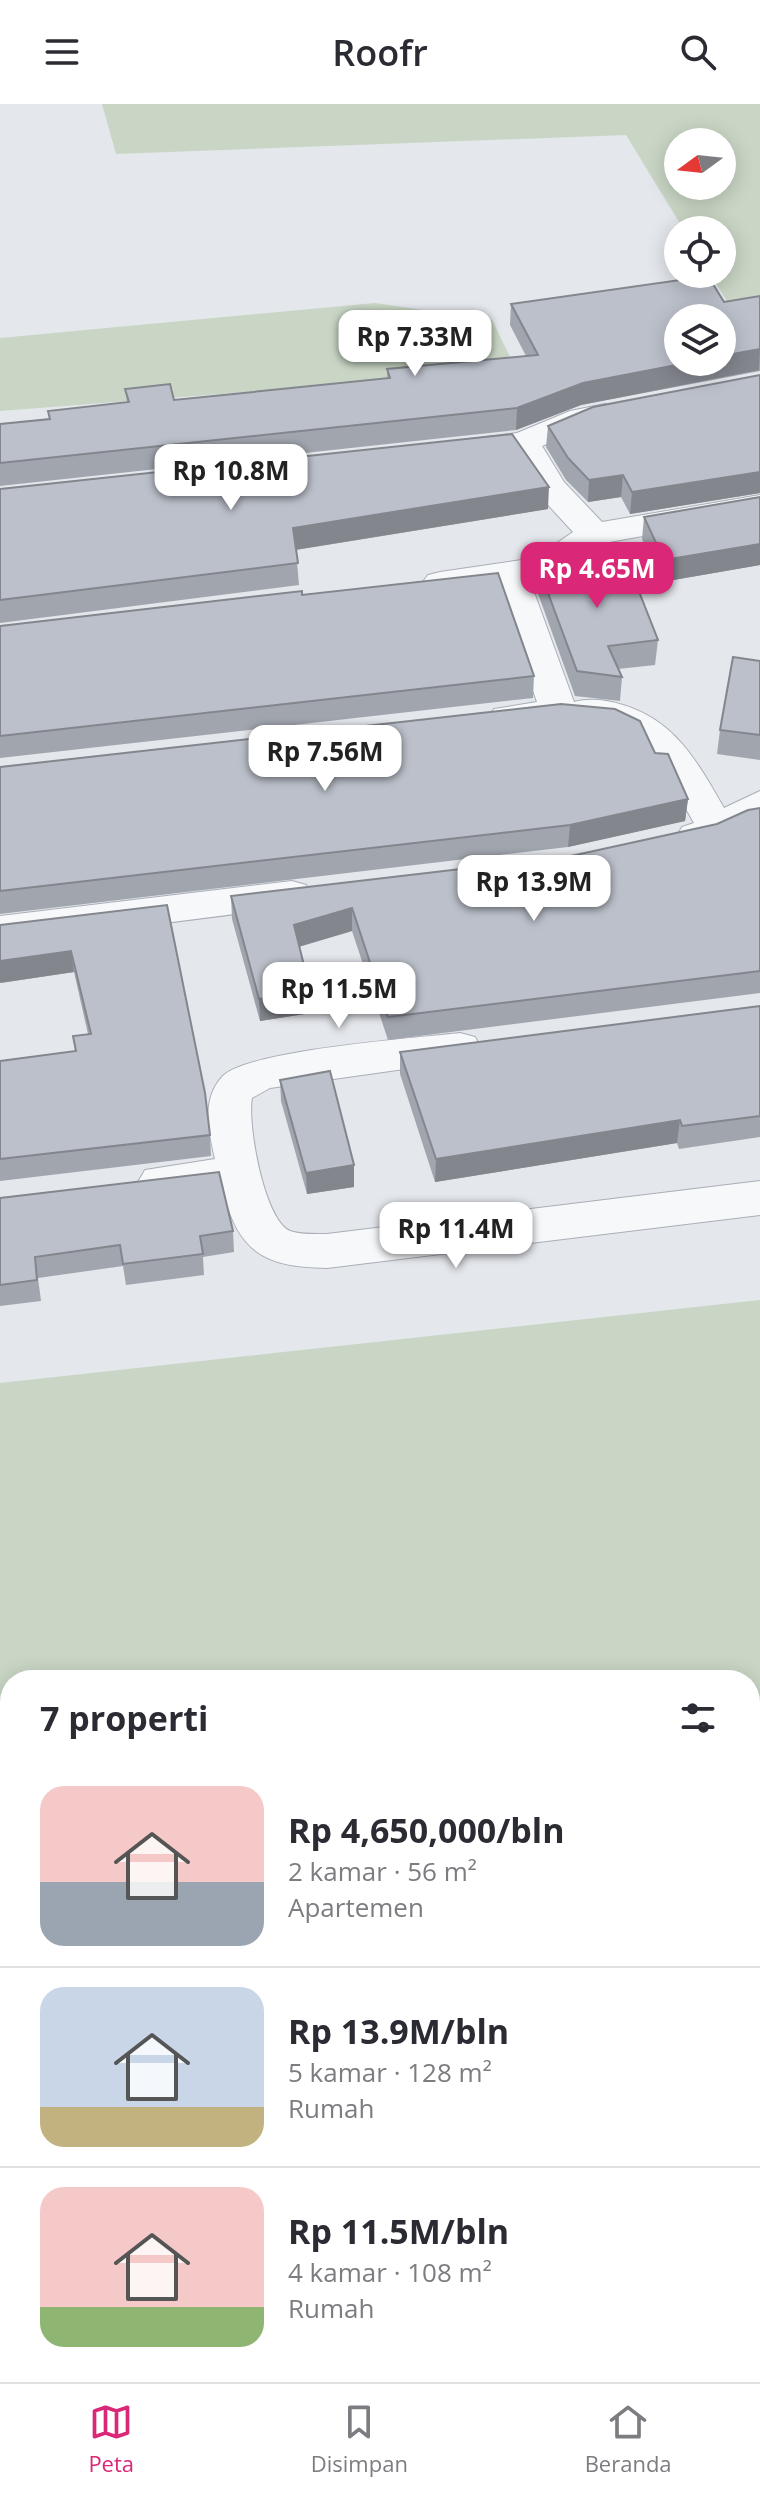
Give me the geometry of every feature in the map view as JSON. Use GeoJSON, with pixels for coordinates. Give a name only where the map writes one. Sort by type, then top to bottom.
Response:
{"type":"FeatureCollection","features":[{"type":"Feature","properties":{"kind":"street"},"geometry":{"type":"LineString","coordinates":[[428,452],[523,442],[582,418],[628,409]]}},
{"type":"Feature","properties":{"kind":"street"},"geometry":{"type":"LineString","coordinates":[[523,442],[550,487],[594,534]]}},
{"type":"Feature","properties":{"kind":"street"},"geometry":{"type":"LineString","coordinates":[[402,588],[510,575],[547,566],[594,534],[760,505]]}},
{"type":"Feature","properties":{"kind":"street"},"geometry":{"type":"LineString","coordinates":[[510,575],[559,711]]}},
{"type":"Feature","properties":{"kind":"street"},"geometry":{"type":"LineString","coordinates":[[468,721],[559,711],[602,712],[652,730],[668,749],[717,829]]}},
{"type":"Feature","properties":{"kind":"street"},"geometry":{"type":"LineString","coordinates":[[667,842],[717,829],[760,804]]}},
{"type":"Feature","properties":{"kind":"street"},"geometry":{"type":"LineString","coordinates":[[0,930],[332,891]]}},
{"type":"Feature","properties":{"kind":"street"},"geometry":{"type":"LineString","coordinates":[[498,1043],[267,1073],[247,1080],[235,1090],[231,1105],[231,1134],[250,1214],[259,1234],[294,1251],[327,1251],[760,1198]]}},
{"type":"Feature","properties":{"kind":"street"},"geometry":{"type":"LineString","coordinates":[[120,1187],[240,1172]]}},
{"type":"Feature","properties":{"kind":"green space"},"geometry":{"type":"Polygon","coordinates":[[[102,104],[760,104],[760,298],[729,304],[719,288],[736,288],[736,216],[675,216],[666,200],[736,200],[736,128],[664,128],[664,197],[626,135],[116,154],[102,104]]]}},
{"type":"Feature","properties":{"kind":"green space"},"geometry":{"type":"Polygon","coordinates":[[[375,303],[492,320],[517,371],[0,411],[0,338],[375,303]]]}},
{"type":"Feature","properties":{"kind":"green space"},"geometry":{"type":"Polygon","coordinates":[[[760,1300],[760,1670],[0,1670],[0,1383],[760,1300]]]}},
{"type":"Feature","properties":{"kind":"building"},"geometry":{"type":"Polygon","coordinates":[[[664,282],[664,288],[715,288],[724,302],[760,296],[760,349],[736,353],[736,304],[664,304],[664,367],[583,383],[517,408],[0,463],[0,424],[50,419],[48,411],[129,402],[125,389],[170,384],[174,400],[390,378],[387,369],[538,355],[511,304],[664,282]]]}},
{"type":"Feature","properties":{"kind":"building"},"geometry":{"type":"Polygon","coordinates":[[[760,375],[760,472],[632,492],[623,475],[589,480],[568,458],[548,426],[593,407],[760,375]]]}},
{"type":"Feature","properties":{"kind":"building"},"geometry":{"type":"Polygon","coordinates":[[[512,434],[549,487],[293,528],[298,563],[0,600],[0,489],[512,434]]]}},
{"type":"Feature","properties":{"kind":"building"},"geometry":{"type":"Polygon","coordinates":[[[760,497],[760,544],[664,560],[644,517],[760,497]]]}},
{"type":"Feature","properties":{"kind":"building"},"geometry":{"type":"Polygon","coordinates":[[[625,556],[658,640],[608,646],[622,677],[577,671],[538,566],[625,556]]]}},
{"type":"Feature","properties":{"kind":"building"},"geometry":{"type":"Polygon","coordinates":[[[498,573],[534,676],[0,736],[0,626],[302,591],[302,595],[498,573]]]}},
{"type":"Feature","properties":{"kind":"building"},"geometry":{"type":"Polygon","coordinates":[[[733,657],[760,661],[760,735],[720,730],[733,657]]]}},
{"type":"Feature","properties":{"kind":"building"},"geometry":{"type":"Polygon","coordinates":[[[561,704],[615,709],[640,721],[655,753],[668,754],[688,799],[570,825],[0,891],[0,767],[561,704]]]}},
{"type":"Feature","properties":{"kind":"building"},"geometry":{"type":"Polygon","coordinates":[[[760,808],[760,971],[388,1017],[352,908],[294,925],[310,990],[259,999],[231,896],[571,856],[717,824],[760,808]]]}},
{"type":"Feature","properties":{"kind":"building"},"geometry":{"type":"Polygon","coordinates":[[[167,905],[205,1093],[210,1135],[0,1159],[0,1061],[76,1051],[73,1036],[91,1034],[71,951],[0,961],[0,925],[167,905]]]}},
{"type":"Feature","properties":{"kind":"building"},"geometry":{"type":"Polygon","coordinates":[[[760,1006],[760,1116],[682,1126],[680,1120],[436,1159],[400,1052],[760,1006]]]}},
{"type":"Feature","properties":{"kind":"building"},"geometry":{"type":"Polygon","coordinates":[[[330,1071],[354,1165],[306,1173],[280,1080],[330,1071]]]}},
{"type":"Feature","properties":{"kind":"building"},"geometry":{"type":"Polygon","coordinates":[[[219,1172],[233,1231],[200,1236],[203,1254],[123,1264],[120,1245],[35,1257],[37,1280],[0,1285],[0,1198],[219,1172]]]}}]}
